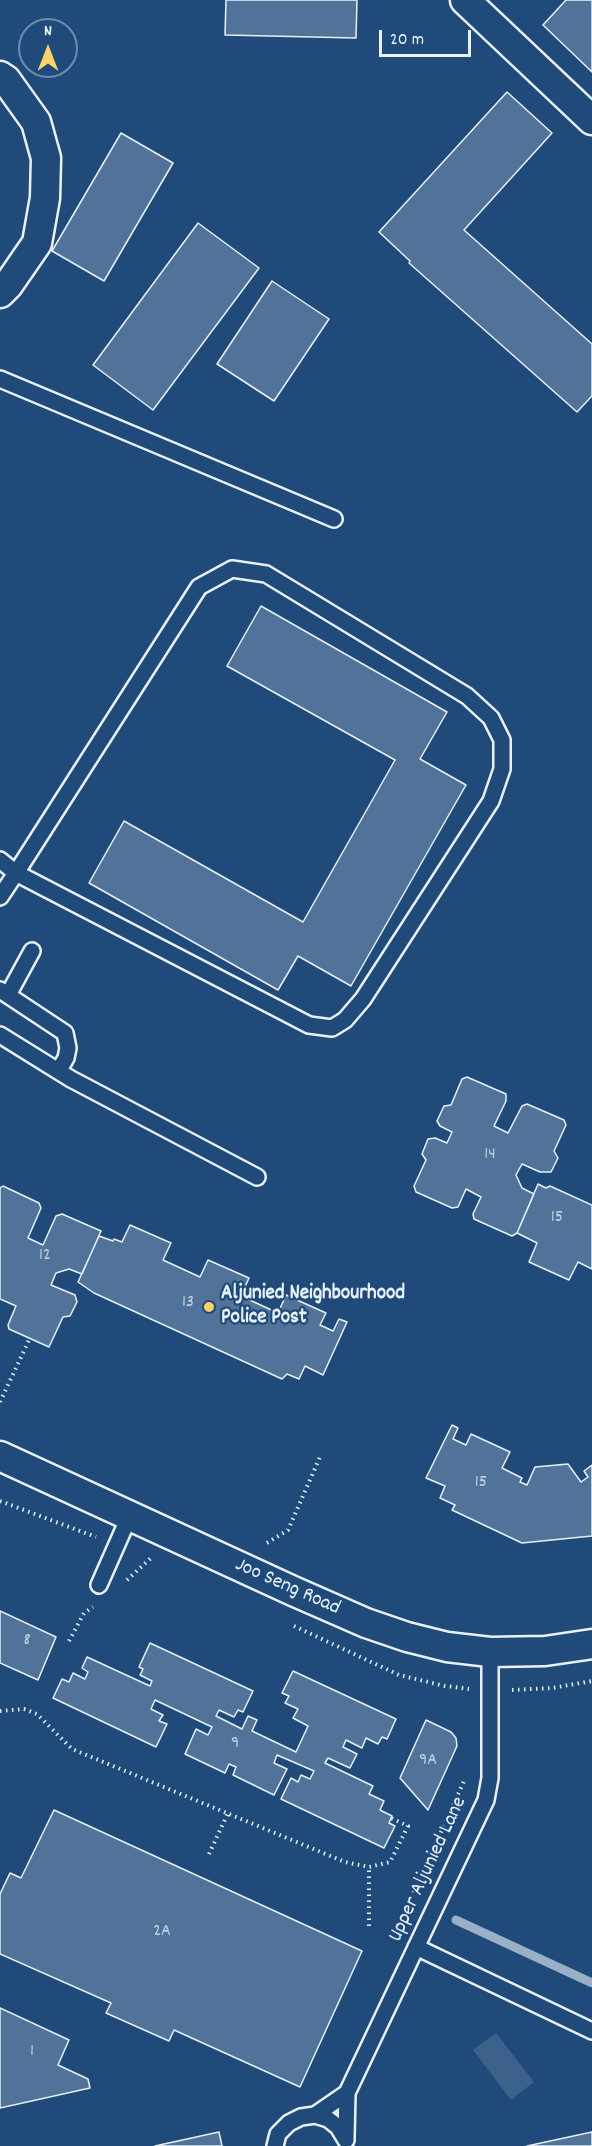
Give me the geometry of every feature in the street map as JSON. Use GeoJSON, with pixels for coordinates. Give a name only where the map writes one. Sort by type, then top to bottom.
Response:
{"type":"FeatureCollection","features":[{"type":"Feature","properties":{"kind":"street"},"geometry":{"type":"LineString","coordinates":[[465,0],[592,120]]}},
{"type":"Feature","properties":{"kind":"street"},"geometry":{"type":"LineString","coordinates":[[0,76],[6,80],[36,122],[46,158],[45,198],[37,243],[0,293]]}},
{"type":"Feature","properties":{"kind":"street","name":"Joo Seng Road"},"geometry":{"type":"LineString","coordinates":[[0,1456],[129,1517],[366,1623],[407,1637],[447,1647],[490,1652],[545,1651],[592,1644]]}},
{"type":"Feature","properties":{"kind":"lane"},"geometry":{"type":"LineString","coordinates":[[0,379],[334,519]]}},
{"type":"Feature","properties":{"kind":"lane"},"geometry":{"type":"LineString","coordinates":[[0,860],[16,873],[309,1025],[332,1028],[345,1020],[363,999],[491,801],[502,769],[502,740],[491,718],[467,696],[266,574],[232,569],[199,587],[16,873],[0,897]]}},
{"type":"Feature","properties":{"kind":"lane"},"geometry":{"type":"LineString","coordinates":[[32,951],[4,992],[65,1033],[69,1048],[59,1070]]}},
{"type":"Feature","properties":{"kind":"lane"},"geometry":{"type":"LineString","coordinates":[[0,1035],[70,1079],[256,1177]]}},
{"type":"Feature","properties":{"kind":"lane"},"geometry":{"type":"LineString","coordinates":[[99,1585],[129,1517]]}},
{"type":"Feature","properties":{"kind":"lane","name":"Upper Aljunied Lane"},"geometry":{"type":"LineString","coordinates":[[347,2093],[486,1800],[490,1778],[490,1652]]}},
{"type":"Feature","properties":{"kind":"lane"},"geometry":{"type":"LineString","coordinates":[[416,1947],[592,2031]]}},
{"type":"Feature","properties":{"kind":"lane"},"geometry":{"type":"LineString","coordinates":[[315,2115],[347,2093]]}},
{"type":"Feature","properties":{"kind":"lane"},"geometry":{"type":"LineString","coordinates":[[347,2093],[347,2142]]}},
{"type":"Feature","properties":{"kind":"lane"},"geometry":{"type":"LineString","coordinates":[[275,2146],[278,2134],[289,2123],[301,2117],[315,2115],[328,2119],[339,2127],[347,2142]]}},
{"type":"Feature","properties":{"kind":"path"},"geometry":{"type":"LineString","coordinates":[[0,1402],[30,1338]]}},
{"type":"Feature","properties":{"kind":"path"},"geometry":{"type":"LineString","coordinates":[[267,1543],[288,1530],[320,1457]]}},
{"type":"Feature","properties":{"kind":"path"},"geometry":{"type":"LineString","coordinates":[[465,1688],[466,1699]]}},
{"type":"Feature","properties":{"kind":"path"},"geometry":{"type":"LineString","coordinates":[[0,1711],[24,1709],[37,1714],[72,1749],[345,1862],[369,1867],[390,1862],[408,1826],[391,1818]]}},
{"type":"Feature","properties":{"kind":"path"},"geometry":{"type":"LineString","coordinates":[[408,1904],[467,1773]]}},
{"type":"Feature","properties":{"kind":"path"},"geometry":{"type":"LineString","coordinates":[[208,1854],[228,1813]]}},
{"type":"Feature","properties":{"kind":"path"},"geometry":{"type":"LineString","coordinates":[[369,1867],[369,1926]]}},
{"type":"Feature","properties":{"kind":"shaded area"},"geometry":{"type":"Polygon","coordinates":[[[496,2033],[534,2082],[511,2100],[473,2050],[496,2033]]]}},
{"type":"Feature","properties":{"kind":"building"},"geometry":{"type":"Polygon","coordinates":[[[226,0],[357,0],[356,38],[225,35],[226,0]]]}},
{"type":"Feature","properties":{"kind":"building"},"geometry":{"type":"Polygon","coordinates":[[[566,0],[592,0],[592,72],[543,25],[566,0]]]}},
{"type":"Feature","properties":{"kind":"building"},"geometry":{"type":"Polygon","coordinates":[[[507,92],[552,133],[464,230],[592,344],[592,396],[577,412],[409,263],[410,261],[379,232],[507,92]]]}},
{"type":"Feature","properties":{"kind":"building"},"geometry":{"type":"Polygon","coordinates":[[[121,133],[173,163],[104,281],[52,251],[121,133]]]}},
{"type":"Feature","properties":{"kind":"building"},"geometry":{"type":"Polygon","coordinates":[[[198,223],[259,268],[153,410],[93,365],[198,223]]]}},
{"type":"Feature","properties":{"kind":"building"},"geometry":{"type":"Polygon","coordinates":[[[272,281],[329,319],[274,401],[217,364],[272,281]]]}},
{"type":"Feature","properties":{"kind":"building"},"geometry":{"type":"Polygon","coordinates":[[[261,606],[447,712],[420,759],[466,785],[351,986],[298,956],[278,990],[89,883],[124,821],[303,922],[395,760],[227,666],[261,606]]]}},
{"type":"Feature","properties":{"kind":"building"},"geometry":{"type":"Polygon","coordinates":[[[467,1077],[506,1094],[506,1101],[494,1126],[508,1133],[522,1106],[527,1104],[564,1120],[566,1125],[554,1151],[558,1158],[551,1172],[540,1172],[522,1164],[516,1175],[522,1188],[534,1194],[517,1233],[512,1236],[474,1219],[473,1214],[481,1197],[466,1189],[458,1207],[452,1208],[416,1192],[414,1186],[426,1160],[422,1154],[428,1139],[435,1138],[447,1143],[452,1132],[440,1126],[437,1121],[444,1106],[451,1105],[462,1079],[467,1077]]]}},
{"type":"Feature","properties":{"kind":"building"},"geometry":{"type":"Polygon","coordinates":[[[538,1184],[546,1188],[550,1186],[592,1205],[592,1269],[578,1262],[569,1280],[529,1262],[537,1243],[517,1233],[538,1184]]]}},
{"type":"Feature","properties":{"kind":"building"},"geometry":{"type":"Polygon","coordinates":[[[3,1186],[39,1203],[41,1208],[28,1238],[43,1245],[56,1216],[62,1214],[101,1231],[82,1274],[69,1269],[56,1273],[51,1285],[75,1295],[77,1302],[70,1316],[63,1317],[49,1347],[9,1329],[8,1325],[16,1306],[0,1299],[0,1188],[3,1186]]]}},
{"type":"Feature","properties":{"kind":"building"},"geometry":{"type":"Polygon","coordinates":[[[130,1225],[171,1243],[163,1260],[200,1277],[208,1260],[249,1278],[241,1296],[278,1313],[286,1295],[326,1313],[320,1325],[333,1331],[339,1319],[347,1322],[323,1375],[305,1366],[299,1379],[287,1374],[282,1379],[94,1293],[78,1282],[99,1236],[122,1242],[130,1225]]]}},
{"type":"Feature","properties":{"kind":"building"},"geometry":{"type":"Polygon","coordinates":[[[452,1425],[458,1428],[453,1439],[466,1445],[471,1434],[510,1452],[502,1468],[522,1478],[520,1482],[527,1485],[535,1467],[568,1464],[581,1482],[588,1477],[584,1471],[592,1465],[592,1536],[522,1543],[452,1510],[455,1505],[440,1498],[445,1486],[426,1478],[452,1425]]]}},
{"type":"Feature","properties":{"kind":"building"},"geometry":{"type":"Polygon","coordinates":[[[0,1611],[56,1637],[38,1680],[0,1663],[0,1611]]]}},
{"type":"Feature","properties":{"kind":"building"},"geometry":{"type":"Polygon","coordinates":[[[150,1643],[253,1691],[243,1712],[238,1710],[234,1717],[219,1710],[216,1716],[242,1729],[248,1716],[257,1720],[252,1731],[296,1752],[308,1726],[293,1718],[298,1709],[285,1703],[289,1696],[282,1693],[293,1671],[396,1719],[387,1739],[382,1737],[378,1744],[366,1738],[362,1748],[346,1740],[343,1747],[357,1754],[350,1768],[328,1758],[325,1763],[373,1786],[369,1794],[384,1801],[380,1810],[392,1816],[389,1823],[395,1826],[384,1848],[281,1799],[291,1778],[298,1782],[301,1775],[310,1779],[314,1771],[277,1755],[274,1763],[287,1769],[274,1795],[233,1775],[236,1767],[229,1764],[225,1773],[185,1754],[196,1729],[208,1735],[212,1727],[155,1700],[151,1709],[163,1715],[159,1721],[167,1724],[156,1747],[53,1698],[62,1679],[69,1682],[73,1673],[85,1679],[88,1672],[82,1668],[87,1657],[150,1686],[152,1681],[140,1675],[143,1669],[139,1667],[150,1643]]]}},
{"type":"Feature","properties":{"kind":"building"},"geometry":{"type":"Polygon","coordinates":[[[426,1720],[451,1732],[456,1738],[457,1746],[428,1810],[400,1778],[426,1720]]]}},
{"type":"Feature","properties":{"kind":"building"},"geometry":{"type":"Polygon","coordinates":[[[54,1810],[362,1951],[300,2087],[174,2030],[169,2041],[106,2013],[111,2003],[0,1954],[0,1894],[10,1873],[21,1878],[54,1810]]]}},
{"type":"Feature","properties":{"kind":"building"},"geometry":{"type":"Polygon","coordinates":[[[0,2008],[69,2040],[58,2065],[88,2079],[90,2088],[0,2108],[0,2008]]]}},
{"type":"Feature","properties":{"kind":"building"},"geometry":{"type":"Polygon","coordinates":[[[219,2132],[222,2146],[155,2146],[219,2132]]]}},
{"type":"Feature","properties":{"kind":"building"},"geometry":{"type":"Polygon","coordinates":[[[592,2132],[592,2146],[527,2146],[592,2132]]]}},
{"type":"Feature","properties":{"kind":"waterway"},"geometry":{"type":"LineString","coordinates":[[456,1920],[592,1983]]}},
{"type":"Feature","properties":{"kind":"place","name":"Aljunied Neighbourhood Police Post"},"geometry":{"type":"Point","coordinates":[209,1307]}}]}
